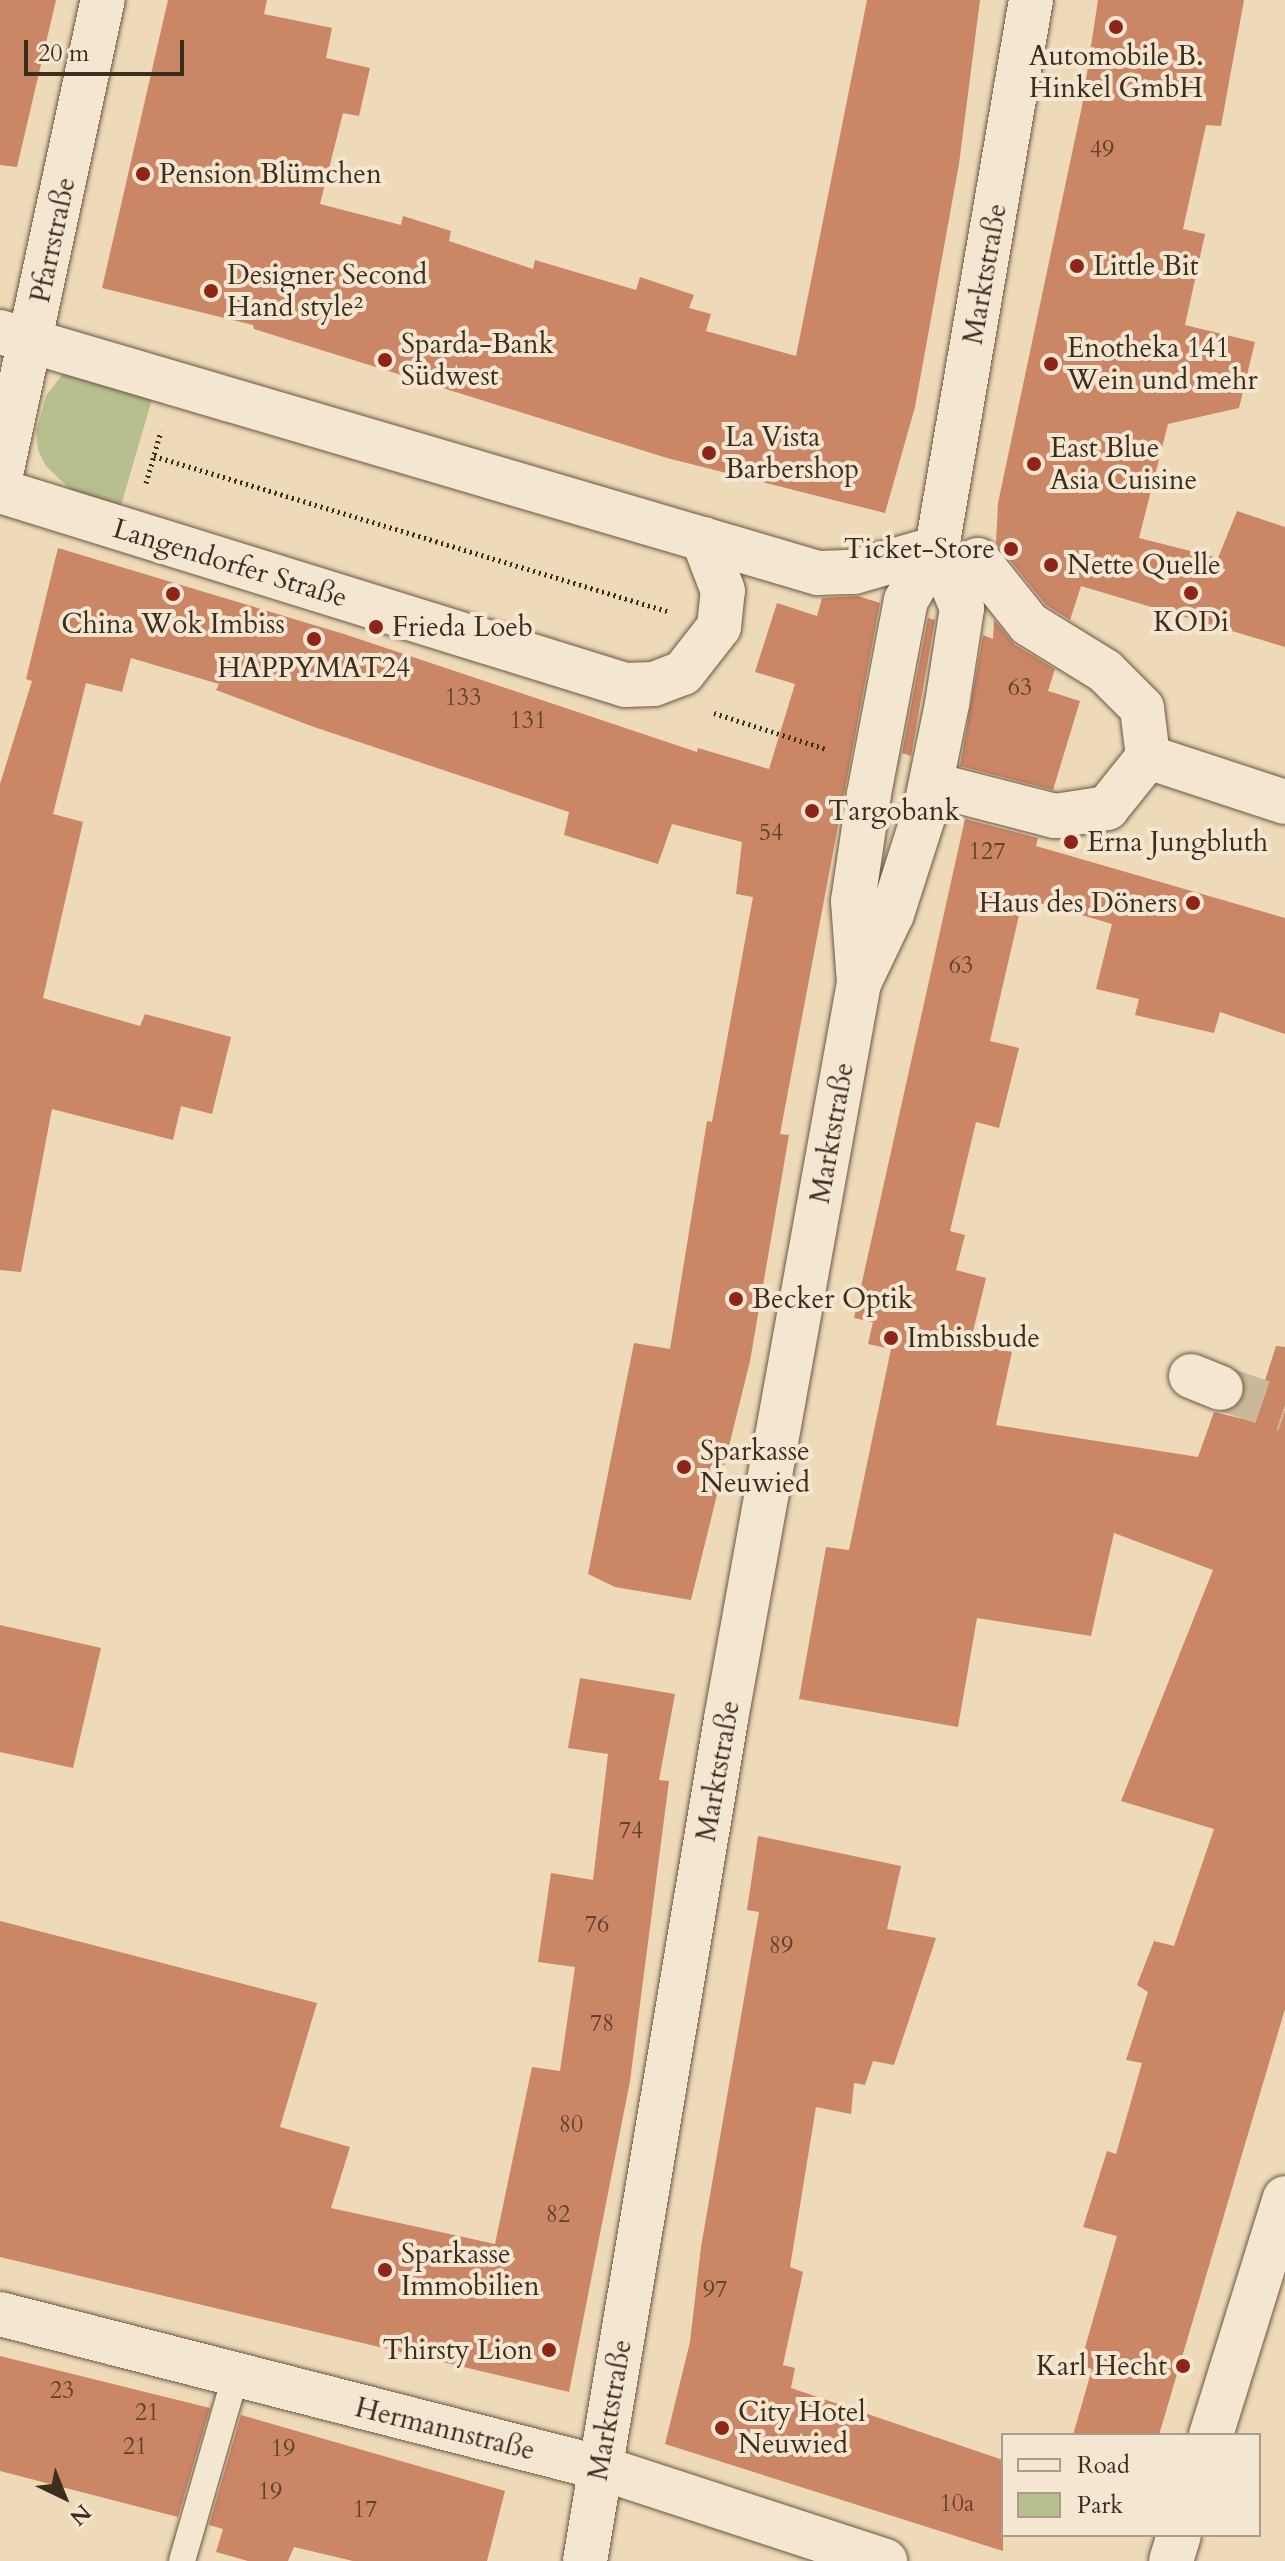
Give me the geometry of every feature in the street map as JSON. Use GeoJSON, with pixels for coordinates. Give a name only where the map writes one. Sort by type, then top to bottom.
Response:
{"type":"FeatureCollection","features":[{"type":"Feature","properties":{"kind":"street","name":"Pfarrstraße"},"geometry":{"type":"LineString","coordinates":[[0,479],[16,336],[103,0]]}},
{"type":"Feature","properties":{"kind":"street","name":"Marktstraße"},"geometry":{"type":"LineString","coordinates":[[585,2561],[726,1719],[859,983],[853,901],[869,794],[906,600],[937,548],[1031,0]]}},
{"type":"Feature","properties":{"kind":"street"},"geometry":{"type":"LineString","coordinates":[[16,336],[175,380],[703,539],[837,575],[937,548]]}},
{"type":"Feature","properties":{"kind":"street","name":"Langendorfer Straße"},"geometry":{"type":"LineString","coordinates":[[0,491],[625,685],[654,684],[683,673],[719,627]]}},
{"type":"Feature","properties":{"kind":"street"},"geometry":{"type":"LineString","coordinates":[[703,539],[723,591],[719,627]]}},
{"type":"Feature","properties":{"kind":"street","name":"Marktstraße"},"geometry":{"type":"LineString","coordinates":[[859,983],[892,914],[920,826],[947,704],[962,608],[937,548]]}},
{"type":"Feature","properties":{"kind":"street"},"geometry":{"type":"LineString","coordinates":[[946,788],[1055,816],[1107,808],[1148,757],[1142,708],[1105,671],[1029,624],[978,560]]}},
{"type":"Feature","properties":{"kind":"street"},"geometry":{"type":"LineString","coordinates":[[1148,757],[1285,802]]}},
{"type":"Feature","properties":{"kind":"street"},"geometry":{"type":"LineString","coordinates":[[1212,2433],[1285,2198]]}},
{"type":"Feature","properties":{"kind":"street","name":"Hermannstraße"},"geometry":{"type":"LineString","coordinates":[[0,2314],[601,2468],[885,2561]]}},
{"type":"Feature","properties":{"kind":"street"},"geometry":{"type":"LineString","coordinates":[[1171,2561],[1178,2537]]}},
{"type":"Feature","properties":{"kind":"lane"},"geometry":{"type":"LineString","coordinates":[[182,2561],[236,2374]]}},
{"type":"Feature","properties":{"kind":"path"},"geometry":{"type":"LineString","coordinates":[[132,533],[175,380]]}},
{"type":"Feature","properties":{"kind":"path"},"geometry":{"type":"LineString","coordinates":[[154,456],[719,627]]}},
{"type":"Feature","properties":{"kind":"path"},"geometry":{"type":"LineString","coordinates":[[701,709],[837,753]]}},
{"type":"Feature","properties":{"kind":"green space"},"geometry":{"type":"Polygon","coordinates":[[[65,371],[155,389],[120,509],[72,491],[45,465],[38,450],[36,432],[46,396],[65,371]]]}},
{"type":"Feature","properties":{"kind":"building"},"geometry":{"type":"Polygon","coordinates":[[[0,0],[56,0],[17,167],[0,165],[0,0]]]}},
{"type":"Feature","properties":{"kind":"building"},"geometry":{"type":"Polygon","coordinates":[[[168,0],[267,0],[264,14],[332,28],[326,58],[370,68],[359,116],[343,113],[320,204],[401,225],[403,216],[451,231],[449,241],[533,269],[535,260],[636,290],[640,277],[694,295],[689,308],[711,314],[706,331],[796,356],[867,0],[980,0],[959,164],[915,407],[885,513],[667,458],[254,329],[253,325],[102,288],[168,0]]]}},
{"type":"Feature","properties":{"kind":"building"},"geometry":{"type":"Polygon","coordinates":[[[1098,0],[1244,0],[1221,126],[1206,125],[1183,229],[1205,234],[1185,325],[1255,342],[1239,408],[1168,424],[1139,538],[1218,558],[1237,511],[1285,527],[1285,647],[1081,586],[1070,620],[1046,605],[996,543],[998,503],[1082,106],[1098,0]]]}},
{"type":"Feature","properties":{"kind":"building"},"geometry":{"type":"Polygon","coordinates":[[[58,548],[344,634],[697,752],[698,748],[769,769],[795,684],[755,672],[777,603],[817,616],[822,598],[858,596],[880,603],[780,1134],[789,1135],[750,1361],[691,1600],[615,1587],[588,1574],[634,1343],[670,1349],[707,1121],[712,1122],[753,897],[736,894],[742,842],[672,824],[658,864],[564,835],[569,812],[314,727],[216,690],[219,684],[131,658],[122,692],[86,683],[53,814],[83,822],[43,998],[140,1026],[145,1014],[231,1037],[212,1114],[181,1106],[173,1140],[52,1109],[21,1272],[0,1270],[0,784],[32,681],[26,679],[58,548]]]}},
{"type":"Feature","properties":{"kind":"building"},"geometry":{"type":"Polygon","coordinates":[[[928,618],[935,620],[911,756],[902,753],[928,618]]]}},
{"type":"Feature","properties":{"kind":"building"},"geometry":{"type":"Polygon","coordinates":[[[994,620],[1015,645],[1055,669],[1048,691],[1080,701],[1053,790],[960,766],[983,635],[993,639],[994,620]]]}},
{"type":"Feature","properties":{"kind":"building"},"geometry":{"type":"Polygon","coordinates":[[[965,819],[1038,838],[1036,846],[1285,918],[1285,1034],[1220,1012],[1214,1033],[1135,1015],[1139,999],[1096,989],[1112,924],[1023,898],[990,1041],[1019,1048],[999,1128],[976,1122],[950,1231],[965,1235],[956,1270],[986,1278],[970,1344],[1012,1352],[996,1425],[1198,1457],[1214,1412],[1252,1421],[1276,1346],[1285,1347],[1285,2009],[1160,2433],[1074,2433],[1092,2369],[1080,2365],[1117,2236],[1083,2227],[1107,2151],[1116,2154],[1142,2063],[1126,2060],[1148,1992],[1137,1985],[1154,1941],[1174,1946],[1214,1829],[1121,1801],[1213,1570],[1114,1533],[1091,1636],[977,1618],[958,1727],[799,1699],[826,1547],[849,1550],[891,1349],[868,1344],[873,1322],[854,1318],[965,819]]]}},
{"type":"Feature","properties":{"kind":"building"},"geometry":{"type":"Polygon","coordinates":[[[0,1625],[101,1648],[73,1768],[0,1752],[0,1625]]]}},
{"type":"Feature","properties":{"kind":"building"},"geometry":{"type":"Polygon","coordinates":[[[580,1678],[675,1694],[659,1780],[669,1781],[630,2081],[569,2392],[0,2257],[0,1921],[317,2003],[280,2127],[350,2147],[331,2208],[495,2244],[532,2067],[560,2071],[575,1967],[538,1962],[551,1873],[593,1880],[608,1754],[568,1748],[580,1678]]]}},
{"type":"Feature","properties":{"kind":"building"},"geometry":{"type":"Polygon","coordinates":[[[758,1836],[901,1866],[887,1929],[936,1938],[894,2065],[873,2061],[865,2085],[854,2083],[851,2114],[816,2107],[790,2267],[803,2272],[783,2365],[795,2368],[791,2388],[1001,2459],[1003,2551],[665,2444],[690,2342],[701,2247],[759,1912],[747,1910],[758,1836]]]}},
{"type":"Feature","properties":{"kind":"building"},"geometry":{"type":"Polygon","coordinates":[[[0,2356],[210,2408],[178,2517],[0,2471],[0,2356]]]}},
{"type":"Feature","properties":{"kind":"building"},"geometry":{"type":"Polygon","coordinates":[[[241,2415],[505,2491],[487,2561],[353,2561],[294,2547],[288,2561],[248,2561],[216,2552],[223,2529],[209,2525],[241,2415]]]}},
{"type":"Feature","properties":{"kind":"tunnel"},"geometry":{"type":"LineString","coordinates":[[1221,1388],[1285,1410]]}},
{"type":"Feature","properties":{"kind":"place","name":"Automobile B. Hinkel GmbH"},"geometry":{"type":"Point","coordinates":[1116,27]}},
{"type":"Feature","properties":{"kind":"place","name":"Pension Blümchen"},"geometry":{"type":"Point","coordinates":[143,174]}},
{"type":"Feature","properties":{"kind":"place","name":"Little Bit"},"geometry":{"type":"Point","coordinates":[1077,266]}},
{"type":"Feature","properties":{"kind":"place","name":"Designer Second Hand style²"},"geometry":{"type":"Point","coordinates":[211,291]}},
{"type":"Feature","properties":{"kind":"place","name":"Sparda-Bank Südwest"},"geometry":{"type":"Point","coordinates":[385,360]}},
{"type":"Feature","properties":{"kind":"place","name":"Enotheka 141 Wein und mehr"},"geometry":{"type":"Point","coordinates":[1051,364]}},
{"type":"Feature","properties":{"kind":"place","name":"La Vista Barbershop"},"geometry":{"type":"Point","coordinates":[709,453]}},
{"type":"Feature","properties":{"kind":"place","name":"East Blue Asia Cuisine"},"geometry":{"type":"Point","coordinates":[1034,464]}},
{"type":"Feature","properties":{"kind":"place","name":"Ticket-Store"},"geometry":{"type":"Point","coordinates":[1011,549]}},
{"type":"Feature","properties":{"kind":"place","name":"Nette Quelle"},"geometry":{"type":"Point","coordinates":[1051,565]}},
{"type":"Feature","properties":{"kind":"place","name":"KODi"},"geometry":{"type":"Point","coordinates":[1191,593]}},
{"type":"Feature","properties":{"kind":"place","name":"China Wok Imbiss"},"geometry":{"type":"Point","coordinates":[173,594]}},
{"type":"Feature","properties":{"kind":"place","name":"Frieda Loeb"},"geometry":{"type":"Point","coordinates":[376,627]}},
{"type":"Feature","properties":{"kind":"place","name":"HAPPYMAT24"},"geometry":{"type":"Point","coordinates":[314,639]}},
{"type":"Feature","properties":{"kind":"place","name":"Targobank"},"geometry":{"type":"Point","coordinates":[812,811]}},
{"type":"Feature","properties":{"kind":"place","name":"Erna Jungbluth"},"geometry":{"type":"Point","coordinates":[1071,842]}},
{"type":"Feature","properties":{"kind":"place","name":"Haus des Döners"},"geometry":{"type":"Point","coordinates":[1193,903]}},
{"type":"Feature","properties":{"kind":"place","name":"Becker Optik"},"geometry":{"type":"Point","coordinates":[736,1299]}},
{"type":"Feature","properties":{"kind":"place","name":"Imbissbude"},"geometry":{"type":"Point","coordinates":[891,1338]}},
{"type":"Feature","properties":{"kind":"place","name":"Sparkasse Neuwied"},"geometry":{"type":"Point","coordinates":[684,1467]}},
{"type":"Feature","properties":{"kind":"place","name":"Sparkasse Immobilien"},"geometry":{"type":"Point","coordinates":[385,2270]}},
{"type":"Feature","properties":{"kind":"place","name":"Thirsty Lion"},"geometry":{"type":"Point","coordinates":[549,2350]}},
{"type":"Feature","properties":{"kind":"place","name":"Karl Hecht"},"geometry":{"type":"Point","coordinates":[1183,2366]}},
{"type":"Feature","properties":{"kind":"place","name":"City Hotel Neuwied"},"geometry":{"type":"Point","coordinates":[722,2428]}}]}
